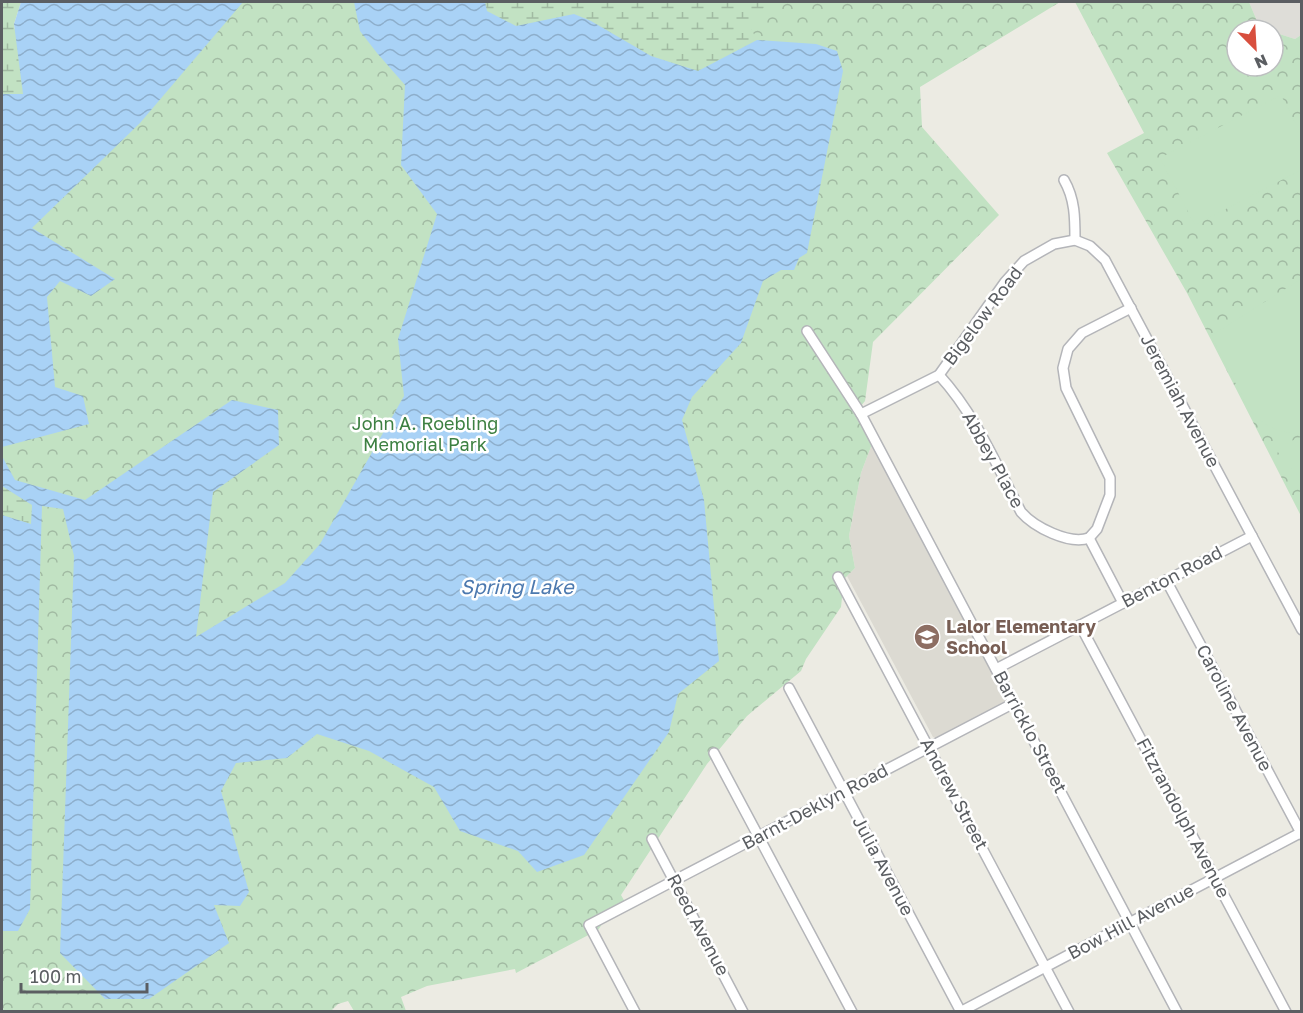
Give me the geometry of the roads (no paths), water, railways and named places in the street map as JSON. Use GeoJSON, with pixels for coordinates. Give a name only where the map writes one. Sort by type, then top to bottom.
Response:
{"type":"FeatureCollection","features":[{"type":"Feature","properties":{"kind":"street"},"geometry":{"type":"LineString","coordinates":[[1064,180],[1073,201],[1075,240]]}},
{"type":"Feature","properties":{"kind":"street","name":"Jeremiah Avenue"},"geometry":{"type":"LineString","coordinates":[[1075,240],[1090,246],[1105,260],[1302,630]]}},
{"type":"Feature","properties":{"kind":"street","name":"Bigelow Road"},"geometry":{"type":"LineString","coordinates":[[861,414],[939,375],[1014,270],[1044,248],[1062,241],[1075,240]]}},
{"type":"Feature","properties":{"kind":"street"},"geometry":{"type":"LineString","coordinates":[[1123,603],[1089,538],[1097,529],[1110,495],[1110,478],[1066,388],[1063,368],[1068,349],[1082,333],[1131,308]]}},
{"type":"Feature","properties":{"kind":"street","name":"Barricklo Street"},"geometry":{"type":"LineString","coordinates":[[807,331],[861,414],[1178,1011]]}},
{"type":"Feature","properties":{"kind":"street","name":"Abbey Place"},"geometry":{"type":"LineString","coordinates":[[939,375],[954,391],[972,418],[1021,512],[1028,520],[1045,531],[1079,540],[1089,538]]}},
{"type":"Feature","properties":{"kind":"street","name":"Benton Road"},"geometry":{"type":"LineString","coordinates":[[996,669],[1252,536]]}},
{"type":"Feature","properties":{"kind":"street","name":"Andrew Street"},"geometry":{"type":"LineString","coordinates":[[838,577],[1069,1011]]}},
{"type":"Feature","properties":{"kind":"street","name":"Caroline Avenue"},"geometry":{"type":"LineString","coordinates":[[1166,580],[1301,833]]}},
{"type":"Feature","properties":{"kind":"street","name":"Fitzrandolph Avenue"},"geometry":{"type":"LineString","coordinates":[[1080,625],[1286,1011]]}},
{"type":"Feature","properties":{"kind":"street","name":"Julia Avenue"},"geometry":{"type":"LineString","coordinates":[[789,688],[960,1011]]}},
{"type":"Feature","properties":{"kind":"street","name":"Barnt-Deklyn Road"},"geometry":{"type":"LineString","coordinates":[[635,1011],[589,925],[1014,703]]}},
{"type":"Feature","properties":{"kind":"street"},"geometry":{"type":"LineString","coordinates":[[714,753],[852,1011]]}},
{"type":"Feature","properties":{"kind":"street","name":"Bow Hill Avenue"},"geometry":{"type":"LineString","coordinates":[[960,1011],[1301,833]]}},
{"type":"Feature","properties":{"kind":"street","name":"Reed Avenue"},"geometry":{"type":"LineString","coordinates":[[652,839],[743,1011]]}},
{"type":"Feature","properties":{"kind":"water"},"geometry":{"type":"Polygon","coordinates":[[[21,2],[243,2],[140,123],[32,228],[115,279],[91,296],[60,281],[47,297],[55,387],[83,396],[89,424],[2,447],[2,94],[23,94],[14,24],[21,2]]]}},
{"type":"Feature","properties":{"kind":"water","name":"Spring Lake"},"geometry":{"type":"Polygon","coordinates":[[[354,2],[485,2],[487,11],[516,26],[574,14],[591,21],[651,56],[698,71],[757,40],[816,44],[837,51],[843,71],[807,253],[799,258],[794,270],[781,270],[763,281],[741,343],[692,397],[682,420],[704,500],[719,661],[678,694],[669,732],[584,855],[537,872],[518,851],[460,831],[434,787],[369,751],[317,734],[287,758],[236,763],[221,791],[249,892],[240,906],[214,905],[229,943],[149,999],[105,999],[60,953],[74,556],[63,509],[42,506],[30,909],[18,931],[2,931],[2,515],[31,524],[32,505],[2,486],[2,456],[15,480],[85,500],[232,400],[278,410],[279,445],[213,492],[196,637],[285,583],[320,544],[404,396],[398,339],[437,214],[401,165],[405,85],[360,31],[354,2]]]}},
{"type":"Feature","properties":{"kind":"place","name":"Lalor Elementary School"},"geometry":{"type":"Point","coordinates":[927,637]}},
{"type":"Feature","properties":{"kind":"park label","name":"John A. Roebling Memorial Park"},"geometry":{"type":"Point","coordinates":[425,434]}}]}
